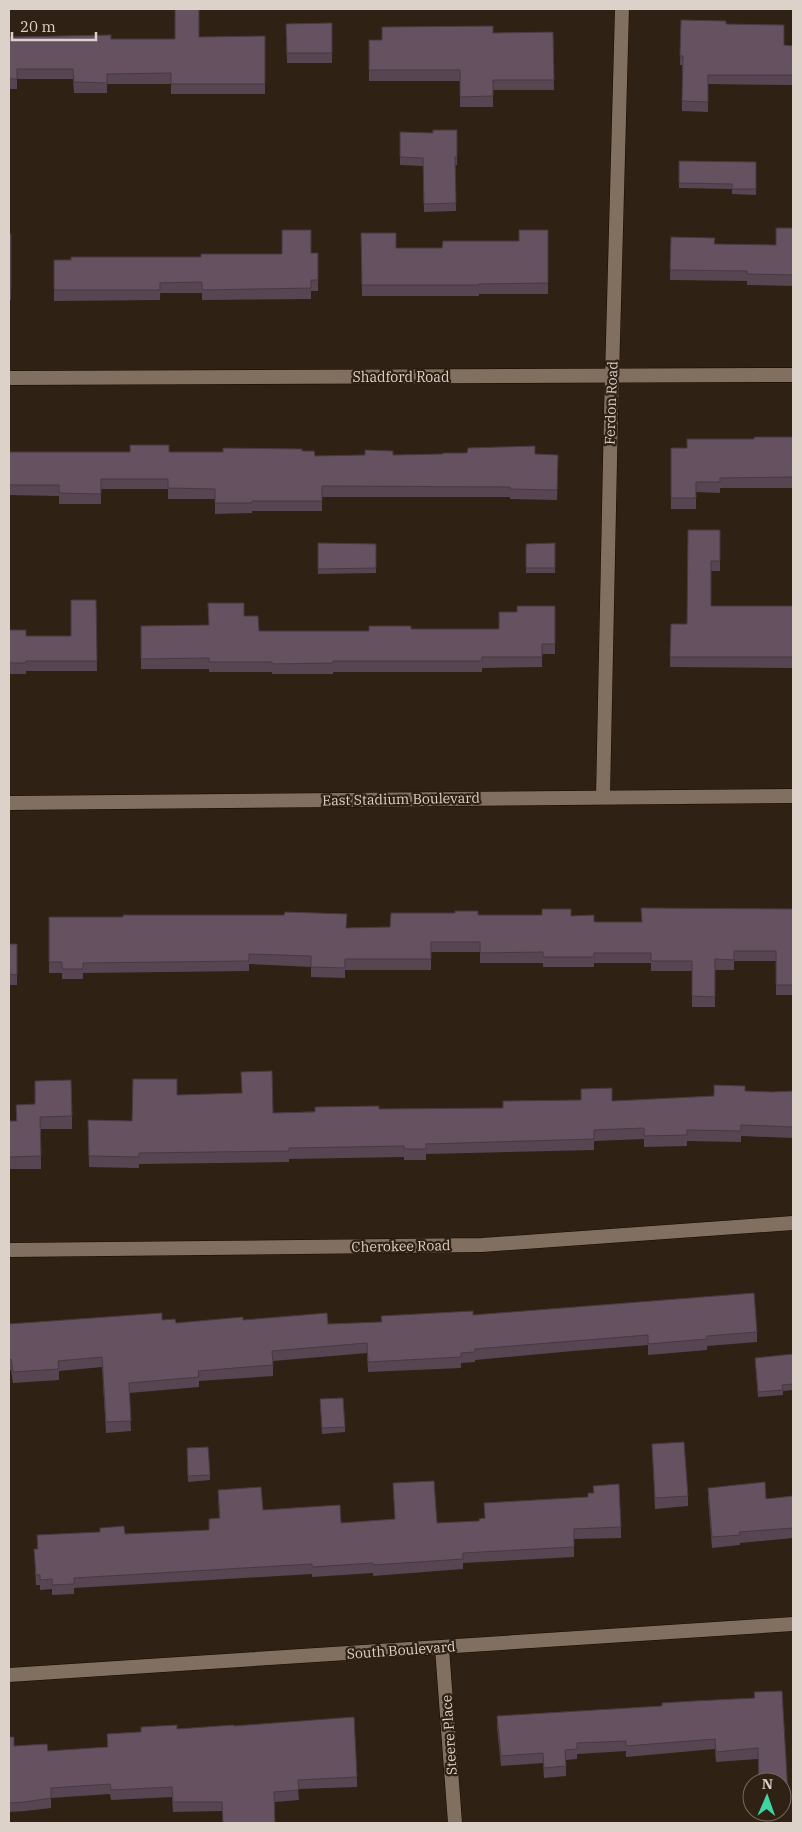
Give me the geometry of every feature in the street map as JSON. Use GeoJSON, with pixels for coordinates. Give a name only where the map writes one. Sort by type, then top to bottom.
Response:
{"type":"FeatureCollection","features":[{"type":"Feature","properties":{"kind":"street","name":"Ferdon Road"},"geometry":{"type":"LineString","coordinates":[[603,797],[622,9]]}},
{"type":"Feature","properties":{"kind":"street","name":"Shadford Road"},"geometry":{"type":"LineString","coordinates":[[9,378],[793,375]]}},
{"type":"Feature","properties":{"kind":"street","name":"East Stadium Boulevard"},"geometry":{"type":"LineString","coordinates":[[9,803],[793,796]]}},
{"type":"Feature","properties":{"kind":"street","name":"Cherokee Road"},"geometry":{"type":"LineString","coordinates":[[9,1250],[482,1245],[793,1223]]}},
{"type":"Feature","properties":{"kind":"street","name":"South Boulevard"},"geometry":{"type":"LineString","coordinates":[[9,1675],[793,1624]]}},
{"type":"Feature","properties":{"kind":"street","name":"Steere Place"},"geometry":{"type":"LineString","coordinates":[[442,1648],[455,1823]]}},
{"type":"Feature","properties":{"kind":"building"},"geometry":{"type":"Polygon","coordinates":[[[175,9],[199,9],[199,37],[265,36],[265,84],[171,84],[171,73],[107,74],[107,83],[74,82],[73,69],[17,69],[17,79],[9,79],[9,37],[111,35],[111,39],[175,39],[175,9]]]}},
{"type":"Feature","properties":{"kind":"building"},"geometry":{"type":"Polygon","coordinates":[[[681,20],[726,21],[726,24],[784,25],[784,45],[793,46],[793,75],[708,75],[708,102],[682,101],[683,56],[680,56],[681,20]]]}},
{"type":"Feature","properties":{"kind":"building"},"geometry":{"type":"Polygon","coordinates":[[[332,23],[332,53],[287,53],[286,24],[332,23]]]}},
{"type":"Feature","properties":{"kind":"building"},"geometry":{"type":"Polygon","coordinates":[[[493,26],[493,33],[553,32],[554,80],[493,80],[493,96],[460,97],[460,70],[369,70],[369,40],[382,40],[382,27],[493,26]]]}},
{"type":"Feature","properties":{"kind":"building"},"geometry":{"type":"Polygon","coordinates":[[[433,130],[457,130],[457,157],[455,157],[456,203],[424,204],[423,158],[400,157],[400,132],[433,133],[433,130]]]}},
{"type":"Feature","properties":{"kind":"building"},"geometry":{"type":"Polygon","coordinates":[[[679,161],[756,162],[756,189],[732,189],[732,184],[679,183],[679,161]]]}},
{"type":"Feature","properties":{"kind":"building"},"geometry":{"type":"Polygon","coordinates":[[[776,228],[793,228],[793,275],[747,274],[747,271],[670,270],[671,237],[715,238],[714,244],[776,245],[776,228]]]}},
{"type":"Feature","properties":{"kind":"building"},"geometry":{"type":"Polygon","coordinates":[[[282,230],[311,230],[311,253],[318,253],[318,280],[311,280],[311,288],[202,290],[202,282],[160,283],[160,290],[54,290],[54,260],[71,260],[71,257],[201,257],[201,254],[282,254],[282,230]]]}},
{"type":"Feature","properties":{"kind":"building"},"geometry":{"type":"Polygon","coordinates":[[[519,230],[548,230],[548,283],[362,285],[361,233],[396,233],[396,248],[442,248],[443,241],[519,241],[519,230]]]}},
{"type":"Feature","properties":{"kind":"building"},"geometry":{"type":"Polygon","coordinates":[[[9,234],[11,234],[11,289],[9,289],[9,234]]]}},
{"type":"Feature","properties":{"kind":"building"},"geometry":{"type":"Polygon","coordinates":[[[754,437],[793,437],[793,477],[720,478],[720,482],[696,482],[696,498],[671,498],[671,448],[687,448],[687,439],[754,439],[754,437]]]}},
{"type":"Feature","properties":{"kind":"building"},"geometry":{"type":"Polygon","coordinates":[[[130,445],[169,445],[169,452],[223,452],[223,448],[302,449],[302,451],[314,451],[315,456],[365,455],[365,450],[393,451],[393,455],[467,453],[468,448],[535,446],[535,454],[558,455],[557,490],[510,489],[510,487],[322,486],[322,501],[215,503],[215,489],[168,488],[168,479],[101,479],[101,494],[59,493],[59,485],[9,485],[9,452],[130,452],[130,445]]]}},
{"type":"Feature","properties":{"kind":"building"},"geometry":{"type":"Polygon","coordinates":[[[688,530],[720,530],[720,561],[711,561],[711,606],[793,606],[793,657],[670,657],[671,624],[687,624],[688,530]]]}},
{"type":"Feature","properties":{"kind":"building"},"geometry":{"type":"Polygon","coordinates":[[[318,543],[376,544],[376,568],[318,569],[318,543]]]}},
{"type":"Feature","properties":{"kind":"building"},"geometry":{"type":"Polygon","coordinates":[[[555,543],[555,568],[526,568],[526,544],[555,543]]]}},
{"type":"Feature","properties":{"kind":"building"},"geometry":{"type":"Polygon","coordinates":[[[71,600],[96,600],[97,661],[26,661],[26,663],[9,663],[9,630],[26,630],[26,636],[71,636],[71,600]]]}},
{"type":"Feature","properties":{"kind":"building"},"geometry":{"type":"Polygon","coordinates":[[[208,603],[244,603],[244,616],[258,616],[259,631],[369,631],[369,626],[411,626],[411,629],[499,629],[499,612],[517,612],[517,606],[555,606],[555,644],[542,644],[542,657],[482,657],[482,661],[333,661],[333,663],[272,664],[272,662],[209,662],[209,658],[141,659],[141,626],[209,625],[208,603]]]}},
{"type":"Feature","properties":{"kind":"building"},"geometry":{"type":"Polygon","coordinates":[[[641,908],[793,909],[793,985],[776,985],[776,951],[734,951],[734,960],[715,959],[715,997],[692,996],[692,961],[651,961],[651,953],[594,953],[594,957],[543,957],[543,952],[480,953],[480,942],[431,942],[431,959],[345,959],[345,968],[311,967],[311,956],[249,954],[249,961],[83,963],[83,969],[62,969],[62,962],[49,962],[49,917],[284,915],[285,912],[347,914],[346,928],[390,927],[391,913],[478,911],[478,915],[542,915],[542,909],[571,909],[571,916],[594,915],[594,922],[642,922],[641,908]]]}},
{"type":"Feature","properties":{"kind":"building"},"geometry":{"type":"Polygon","coordinates":[[[9,944],[17,944],[17,975],[9,974],[9,944]]]}},
{"type":"Feature","properties":{"kind":"building"},"geometry":{"type":"Polygon","coordinates":[[[272,1071],[273,1113],[315,1112],[315,1107],[379,1106],[379,1109],[503,1108],[503,1101],[581,1100],[581,1089],[612,1088],[612,1101],[714,1096],[714,1085],[745,1086],[745,1091],[793,1091],[793,1127],[741,1125],[741,1131],[687,1130],[687,1135],[644,1136],[644,1128],[594,1130],[594,1139],[426,1144],[426,1149],[404,1149],[404,1146],[289,1148],[289,1151],[139,1153],[139,1157],[89,1156],[88,1120],[132,1121],[133,1079],[177,1079],[177,1095],[242,1093],[241,1072],[272,1071]]]}},
{"type":"Feature","properties":{"kind":"building"},"geometry":{"type":"Polygon","coordinates":[[[71,1080],[72,1116],[40,1117],[41,1156],[9,1157],[9,1121],[17,1121],[16,1105],[35,1104],[35,1081],[71,1080]]]}},
{"type":"Feature","properties":{"kind":"building"},"geometry":{"type":"Polygon","coordinates":[[[754,1293],[757,1332],[707,1336],[707,1339],[648,1344],[648,1335],[475,1349],[475,1352],[461,1353],[461,1357],[368,1362],[367,1343],[272,1351],[273,1365],[198,1371],[199,1377],[129,1383],[131,1421],[106,1422],[102,1357],[58,1361],[59,1369],[13,1372],[11,1359],[9,1360],[9,1324],[162,1313],[162,1320],[175,1319],[176,1323],[243,1317],[243,1320],[327,1313],[328,1324],[382,1322],[381,1316],[473,1311],[473,1315],[754,1293]]]}},
{"type":"Feature","properties":{"kind":"building"},"geometry":{"type":"Polygon","coordinates":[[[793,1354],[793,1384],[782,1385],[783,1390],[758,1392],[755,1358],[793,1354]]]}},
{"type":"Feature","properties":{"kind":"building"},"geometry":{"type":"Polygon","coordinates":[[[343,1398],[345,1427],[322,1428],[320,1399],[343,1398]]]}},
{"type":"Feature","properties":{"kind":"building"},"geometry":{"type":"Polygon","coordinates":[[[684,1442],[688,1496],[655,1498],[652,1444],[684,1442]]]}},
{"type":"Feature","properties":{"kind":"building"},"geometry":{"type":"Polygon","coordinates":[[[208,1447],[210,1475],[188,1476],[187,1448],[208,1447]]]}},
{"type":"Feature","properties":{"kind":"building"},"geometry":{"type":"Polygon","coordinates":[[[434,1481],[437,1523],[479,1521],[479,1519],[485,1518],[484,1503],[588,1497],[588,1493],[594,1493],[593,1486],[619,1484],[621,1527],[574,1529],[574,1547],[463,1553],[463,1559],[373,1565],[373,1563],[312,1567],[312,1564],[74,1578],[74,1584],[52,1585],[52,1579],[40,1580],[40,1575],[36,1575],[34,1549],[38,1549],[37,1535],[100,1532],[100,1528],[124,1526],[125,1534],[209,1530],[209,1519],[220,1518],[218,1490],[261,1487],[263,1510],[340,1505],[341,1523],[395,1519],[393,1483],[434,1481]]]}},
{"type":"Feature","properties":{"kind":"building"},"geometry":{"type":"Polygon","coordinates":[[[765,1482],[766,1499],[793,1496],[793,1528],[739,1532],[740,1535],[712,1537],[708,1488],[765,1482]]]}},
{"type":"Feature","properties":{"kind":"building"},"geometry":{"type":"Polygon","coordinates":[[[782,1691],[787,1772],[759,1772],[758,1748],[716,1752],[715,1739],[626,1746],[626,1741],[577,1743],[577,1749],[565,1750],[566,1766],[544,1768],[543,1753],[501,1756],[497,1716],[662,1706],[662,1703],[755,1698],[754,1692],[782,1691]]]}},
{"type":"Feature","properties":{"kind":"building"},"geometry":{"type":"Polygon","coordinates":[[[354,1717],[357,1777],[298,1780],[299,1790],[274,1792],[275,1823],[223,1823],[222,1802],[173,1802],[172,1787],[111,1790],[110,1784],[51,1788],[51,1798],[9,1803],[9,1737],[14,1737],[14,1746],[47,1744],[48,1751],[108,1747],[107,1734],[141,1732],[141,1727],[177,1725],[177,1729],[354,1717]]]}}]}
